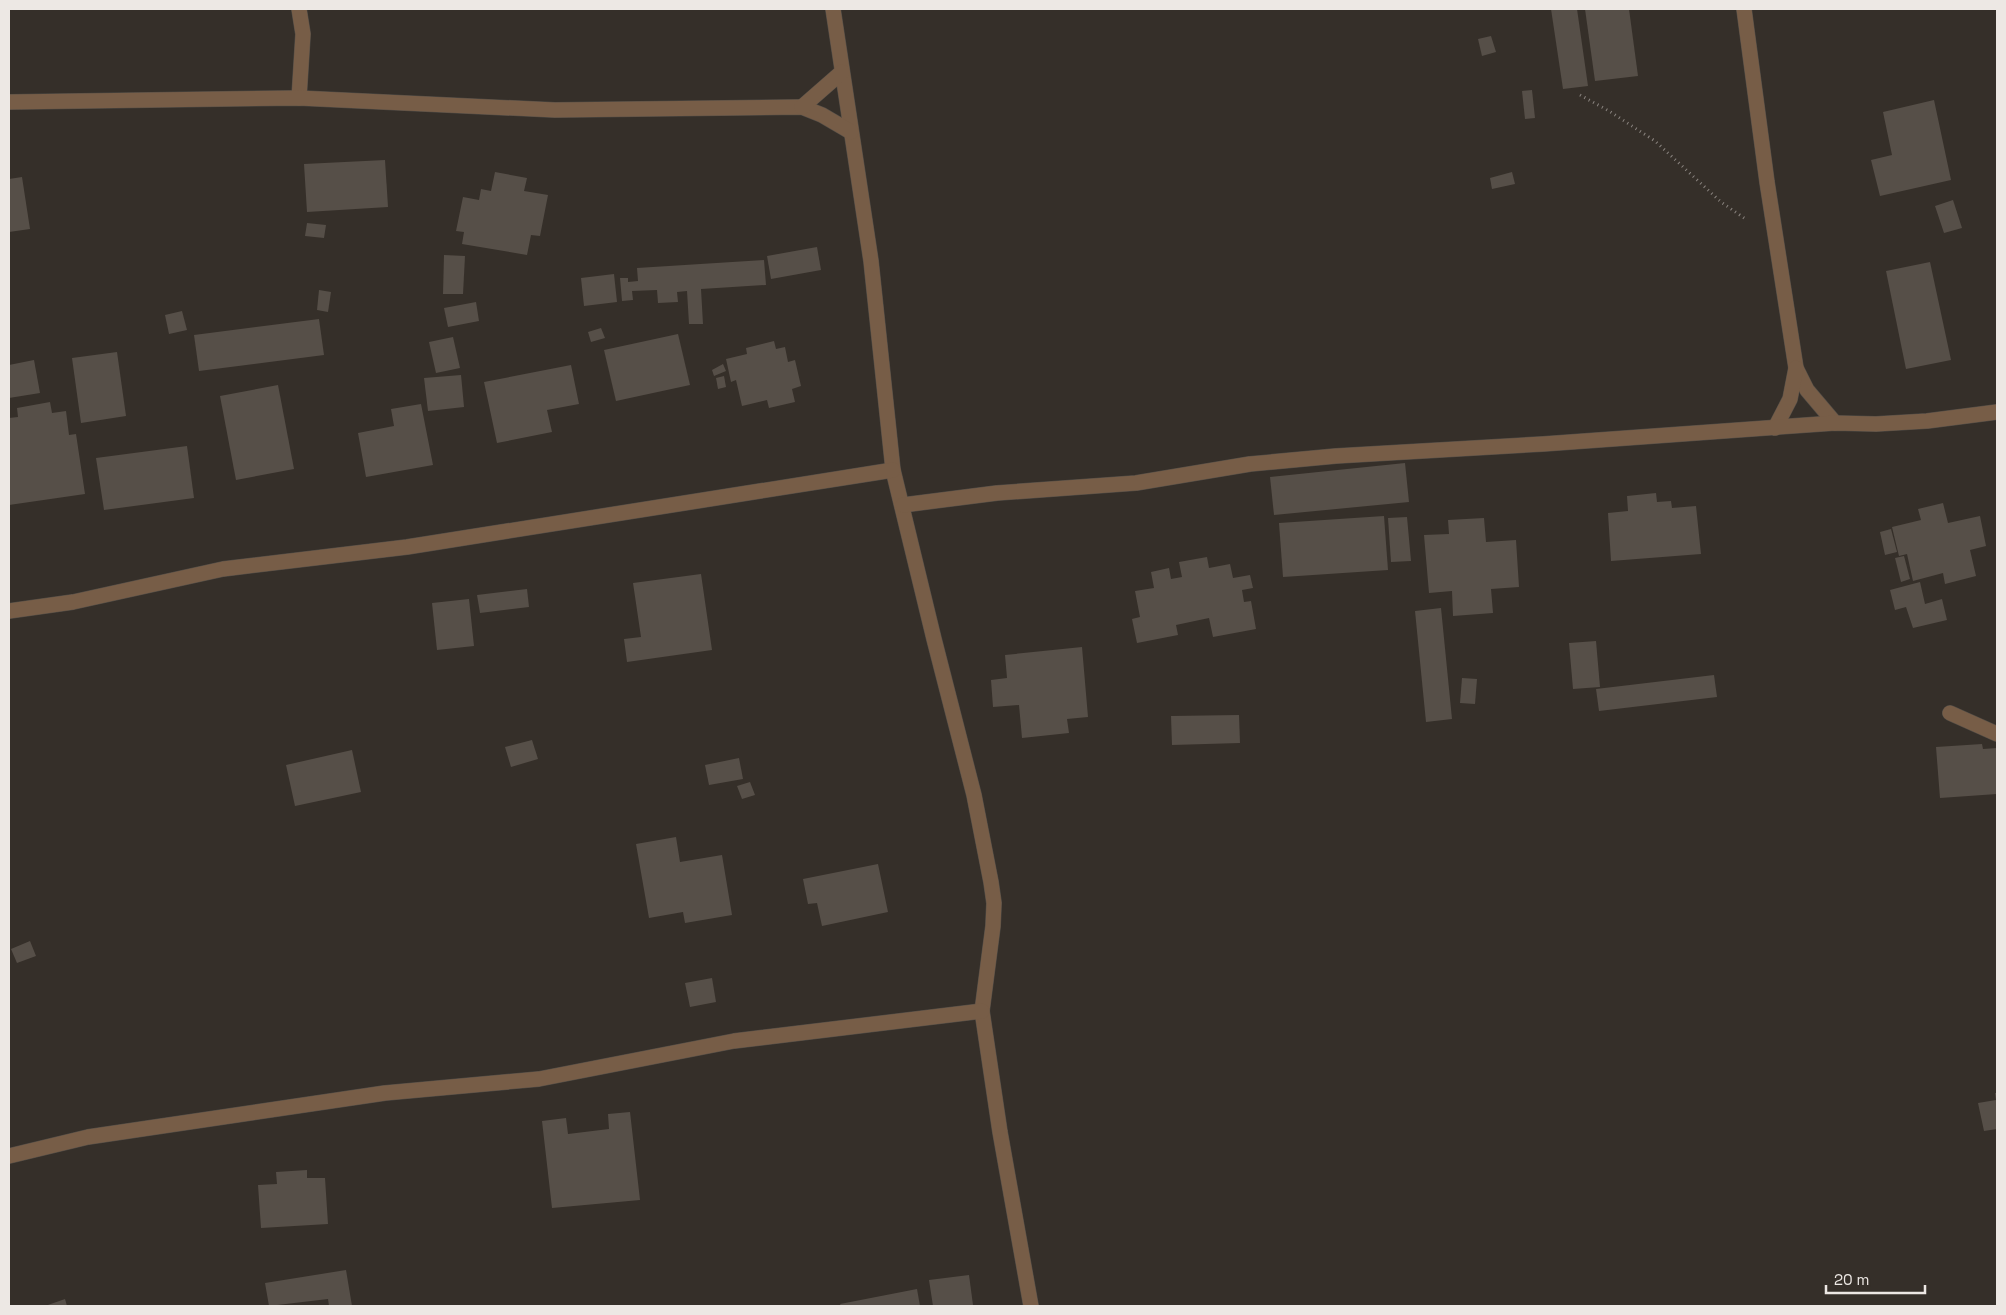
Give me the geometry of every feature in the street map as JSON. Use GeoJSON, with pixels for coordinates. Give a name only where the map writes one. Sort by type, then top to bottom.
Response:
{"type":"FeatureCollection","features":[{"type":"Feature","properties":{"kind":"street"},"geometry":{"type":"LineString","coordinates":[[299,9],[302,34],[299,98]]}},
{"type":"Feature","properties":{"kind":"street"},"geometry":{"type":"LineString","coordinates":[[833,9],[870,260],[893,470],[974,795],[991,882],[994,903],[993,926],[982,1011],[1000,1132],[1031,1306]]}},
{"type":"Feature","properties":{"kind":"street"},"geometry":{"type":"LineString","coordinates":[[1744,9],[1796,368],[1807,390],[1835,423]]}},
{"type":"Feature","properties":{"kind":"street"},"geometry":{"type":"LineString","coordinates":[[802,107],[842,72]]}},
{"type":"Feature","properties":{"kind":"street"},"geometry":{"type":"LineString","coordinates":[[9,102],[299,98],[555,110],[802,107],[822,115],[851,132]]}},
{"type":"Feature","properties":{"kind":"street"},"geometry":{"type":"LineString","coordinates":[[1776,428],[1790,399],[1796,368]]}},
{"type":"Feature","properties":{"kind":"street"},"geometry":{"type":"LineString","coordinates":[[903,505],[997,493],[1136,483],[1250,464],[1336,456],[1543,444],[1835,423],[1927,422],[1997,412]]}},
{"type":"Feature","properties":{"kind":"street"},"geometry":{"type":"LineString","coordinates":[[9,611],[73,602],[223,569],[407,547],[893,470]]}},
{"type":"Feature","properties":{"kind":"street"},"geometry":{"type":"LineString","coordinates":[[1950,713],[1997,734]]}},
{"type":"Feature","properties":{"kind":"street"},"geometry":{"type":"LineString","coordinates":[[9,1156],[98,1135],[385,1093],[540,1079],[734,1041],[982,1011]]}},
{"type":"Feature","properties":{"kind":"path"},"geometry":{"type":"LineString","coordinates":[[1580,95],[1609,111],[1655,141],[1721,202],[1777,240]]}},
{"type":"Feature","properties":{"kind":"building"},"geometry":{"type":"Polygon","coordinates":[[[1551,9],[1577,9],[1588,86],[1563,89],[1551,9]]]}},
{"type":"Feature","properties":{"kind":"building"},"geometry":{"type":"Polygon","coordinates":[[[1585,9],[1629,9],[1638,76],[1595,81],[1585,9]]]}},
{"type":"Feature","properties":{"kind":"building"},"geometry":{"type":"Polygon","coordinates":[[[1491,36],[1496,52],[1482,56],[1478,39],[1491,36]]]}},
{"type":"Feature","properties":{"kind":"building"},"geometry":{"type":"Polygon","coordinates":[[[1532,90],[1535,118],[1525,119],[1522,91],[1532,90]]]}},
{"type":"Feature","properties":{"kind":"building"},"geometry":{"type":"Polygon","coordinates":[[[1934,100],[1951,180],[1880,196],[1871,160],[1892,155],[1883,112],[1934,100]]]}},
{"type":"Feature","properties":{"kind":"building"},"geometry":{"type":"Polygon","coordinates":[[[385,160],[388,207],[307,212],[304,164],[385,160]]]}},
{"type":"Feature","properties":{"kind":"building"},"geometry":{"type":"Polygon","coordinates":[[[495,172],[527,178],[524,191],[548,195],[540,236],[531,235],[527,255],[462,244],[464,232],[456,231],[463,197],[479,200],[481,189],[491,191],[495,172]]]}},
{"type":"Feature","properties":{"kind":"building"},"geometry":{"type":"Polygon","coordinates":[[[1512,172],[1515,184],[1492,189],[1490,178],[1512,172]]]}},
{"type":"Feature","properties":{"kind":"building"},"geometry":{"type":"Polygon","coordinates":[[[22,177],[30,229],[9,232],[9,179],[22,177]]]}},
{"type":"Feature","properties":{"kind":"building"},"geometry":{"type":"Polygon","coordinates":[[[1953,200],[1962,228],[1944,233],[1935,206],[1953,200]]]}},
{"type":"Feature","properties":{"kind":"building"},"geometry":{"type":"Polygon","coordinates":[[[307,223],[326,225],[324,238],[305,236],[307,223]]]}},
{"type":"Feature","properties":{"kind":"building"},"geometry":{"type":"Polygon","coordinates":[[[817,247],[821,270],[771,279],[767,256],[817,247]]]}},
{"type":"Feature","properties":{"kind":"building"},"geometry":{"type":"Polygon","coordinates":[[[444,255],[465,256],[463,294],[443,294],[444,255]]]}},
{"type":"Feature","properties":{"kind":"building"},"geometry":{"type":"Polygon","coordinates":[[[764,260],[766,285],[701,289],[703,324],[689,324],[687,291],[677,292],[678,302],[658,303],[657,290],[632,291],[633,300],[622,301],[620,278],[628,278],[628,282],[638,281],[637,268],[764,260]]]}},
{"type":"Feature","properties":{"kind":"building"},"geometry":{"type":"Polygon","coordinates":[[[1930,262],[1951,360],[1906,369],[1886,271],[1930,262]]]}},
{"type":"Feature","properties":{"kind":"building"},"geometry":{"type":"Polygon","coordinates":[[[614,274],[617,302],[584,306],[581,278],[614,274]]]}},
{"type":"Feature","properties":{"kind":"building"},"geometry":{"type":"Polygon","coordinates":[[[319,290],[331,292],[328,312],[317,310],[319,290]]]}},
{"type":"Feature","properties":{"kind":"building"},"geometry":{"type":"Polygon","coordinates":[[[476,302],[479,321],[448,327],[444,308],[476,302]]]}},
{"type":"Feature","properties":{"kind":"building"},"geometry":{"type":"Polygon","coordinates":[[[182,311],[187,330],[169,334],[165,315],[182,311]]]}},
{"type":"Feature","properties":{"kind":"building"},"geometry":{"type":"Polygon","coordinates":[[[319,319],[324,355],[199,371],[194,335],[319,319]]]}},
{"type":"Feature","properties":{"kind":"building"},"geometry":{"type":"Polygon","coordinates":[[[601,328],[605,338],[591,342],[588,332],[601,328]]]}},
{"type":"Feature","properties":{"kind":"building"},"geometry":{"type":"Polygon","coordinates":[[[678,334],[690,385],[616,401],[604,350],[678,334]]]}},
{"type":"Feature","properties":{"kind":"building"},"geometry":{"type":"Polygon","coordinates":[[[453,337],[460,368],[436,373],[429,342],[453,337]]]}},
{"type":"Feature","properties":{"kind":"building"},"geometry":{"type":"Polygon","coordinates":[[[774,341],[776,349],[785,347],[788,362],[795,360],[801,386],[792,389],[795,402],[769,408],[767,400],[742,406],[736,380],[731,382],[726,359],[747,354],[746,348],[774,341]]]}},
{"type":"Feature","properties":{"kind":"building"},"geometry":{"type":"Polygon","coordinates":[[[117,352],[126,416],[81,423],[72,358],[117,352]]]}},
{"type":"Feature","properties":{"kind":"building"},"geometry":{"type":"Polygon","coordinates":[[[34,360],[40,393],[9,398],[9,365],[34,360]]]}},
{"type":"Feature","properties":{"kind":"building"},"geometry":{"type":"Polygon","coordinates":[[[723,364],[726,371],[714,376],[712,370],[723,364]]]}},
{"type":"Feature","properties":{"kind":"building"},"geometry":{"type":"Polygon","coordinates":[[[571,365],[579,404],[547,410],[552,432],[497,443],[484,382],[571,365]]]}},
{"type":"Feature","properties":{"kind":"building"},"geometry":{"type":"Polygon","coordinates":[[[461,375],[464,407],[428,411],[424,378],[461,375]]]}},
{"type":"Feature","properties":{"kind":"building"},"geometry":{"type":"Polygon","coordinates":[[[724,376],[726,387],[718,389],[716,378],[724,376]]]}},
{"type":"Feature","properties":{"kind":"building"},"geometry":{"type":"Polygon","coordinates":[[[278,385],[294,469],[236,480],[220,396],[278,385]]]}},
{"type":"Feature","properties":{"kind":"building"},"geometry":{"type":"Polygon","coordinates":[[[50,402],[52,413],[66,411],[69,435],[76,434],[85,494],[9,505],[9,418],[18,417],[17,408],[50,402]]]}},
{"type":"Feature","properties":{"kind":"building"},"geometry":{"type":"Polygon","coordinates":[[[421,404],[433,465],[366,477],[358,433],[394,426],[391,409],[421,404]]]}},
{"type":"Feature","properties":{"kind":"building"},"geometry":{"type":"Polygon","coordinates":[[[187,446],[194,498],[104,510],[96,458],[187,446]]]}},
{"type":"Feature","properties":{"kind":"building"},"geometry":{"type":"Polygon","coordinates":[[[1405,463],[1409,502],[1274,515],[1270,477],[1405,463]]]}},
{"type":"Feature","properties":{"kind":"building"},"geometry":{"type":"Polygon","coordinates":[[[1656,493],[1657,502],[1671,501],[1672,508],[1696,506],[1701,554],[1611,561],[1608,513],[1628,511],[1627,496],[1656,493]]]}},
{"type":"Feature","properties":{"kind":"building"},"geometry":{"type":"Polygon","coordinates":[[[1943,503],[1948,523],[1980,516],[1986,546],[1970,550],[1976,576],[1945,584],[1943,573],[1913,581],[1907,554],[1899,556],[1892,527],[1921,520],[1918,509],[1943,503]]]}},
{"type":"Feature","properties":{"kind":"building"},"geometry":{"type":"Polygon","coordinates":[[[1384,516],[1388,570],[1283,577],[1279,523],[1384,516]]]}},
{"type":"Feature","properties":{"kind":"building"},"geometry":{"type":"Polygon","coordinates":[[[1407,517],[1411,561],[1391,562],[1388,518],[1407,517]]]}},
{"type":"Feature","properties":{"kind":"building"},"geometry":{"type":"Polygon","coordinates":[[[1484,518],[1486,542],[1516,540],[1519,587],[1491,589],[1493,613],[1453,616],[1452,591],[1429,593],[1424,535],[1449,534],[1448,520],[1484,518]]]}},
{"type":"Feature","properties":{"kind":"building"},"geometry":{"type":"Polygon","coordinates":[[[1891,529],[1897,552],[1885,555],[1880,532],[1891,529]]]}},
{"type":"Feature","properties":{"kind":"building"},"geometry":{"type":"Polygon","coordinates":[[[1904,556],[1910,579],[1901,582],[1895,558],[1904,556]]]}},
{"type":"Feature","properties":{"kind":"building"},"geometry":{"type":"Polygon","coordinates":[[[1207,557],[1209,568],[1230,564],[1233,578],[1250,575],[1253,588],[1242,590],[1244,602],[1251,601],[1256,629],[1213,637],[1209,618],[1176,625],[1178,635],[1137,643],[1132,619],[1140,617],[1135,591],[1154,588],[1151,572],[1169,568],[1171,579],[1182,577],[1179,562],[1207,557]]]}},
{"type":"Feature","properties":{"kind":"building"},"geometry":{"type":"Polygon","coordinates":[[[701,574],[712,650],[627,662],[624,639],[641,637],[633,583],[701,574]]]}},
{"type":"Feature","properties":{"kind":"building"},"geometry":{"type":"Polygon","coordinates":[[[1920,582],[1925,604],[1942,599],[1947,620],[1913,628],[1906,607],[1895,610],[1890,590],[1920,582]]]}},
{"type":"Feature","properties":{"kind":"building"},"geometry":{"type":"Polygon","coordinates":[[[527,589],[529,607],[480,613],[477,595],[527,589]]]}},
{"type":"Feature","properties":{"kind":"building"},"geometry":{"type":"Polygon","coordinates":[[[469,599],[474,646],[437,650],[432,603],[469,599]]]}},
{"type":"Feature","properties":{"kind":"building"},"geometry":{"type":"Polygon","coordinates":[[[1441,608],[1452,719],[1426,722],[1415,611],[1441,608]]]}},
{"type":"Feature","properties":{"kind":"building"},"geometry":{"type":"Polygon","coordinates":[[[1596,641],[1600,687],[1573,689],[1569,643],[1596,641]]]}},
{"type":"Feature","properties":{"kind":"building"},"geometry":{"type":"Polygon","coordinates":[[[1082,647],[1088,717],[1067,719],[1069,733],[1022,738],[1019,705],[993,707],[991,680],[1007,678],[1005,655],[1082,647]]]}},
{"type":"Feature","properties":{"kind":"building"},"geometry":{"type":"Polygon","coordinates":[[[1714,675],[1717,697],[1599,711],[1596,689],[1714,675]]]}},
{"type":"Feature","properties":{"kind":"building"},"geometry":{"type":"Polygon","coordinates":[[[1462,678],[1477,679],[1475,704],[1460,703],[1462,678]]]}},
{"type":"Feature","properties":{"kind":"building"},"geometry":{"type":"Polygon","coordinates":[[[1239,715],[1240,743],[1172,745],[1171,716],[1239,715]]]}},
{"type":"Feature","properties":{"kind":"building"},"geometry":{"type":"Polygon","coordinates":[[[532,740],[538,759],[511,767],[505,747],[532,740]]]}},
{"type":"Feature","properties":{"kind":"building"},"geometry":{"type":"Polygon","coordinates":[[[1982,744],[1983,749],[1997,748],[1997,794],[1940,798],[1936,747],[1982,744]]]}},
{"type":"Feature","properties":{"kind":"building"},"geometry":{"type":"Polygon","coordinates":[[[352,750],[361,792],[295,806],[286,765],[352,750]]]}},
{"type":"Feature","properties":{"kind":"building"},"geometry":{"type":"Polygon","coordinates":[[[739,758],[743,779],[709,785],[705,765],[739,758]]]}},
{"type":"Feature","properties":{"kind":"building"},"geometry":{"type":"Polygon","coordinates":[[[750,782],[755,795],[742,799],[737,786],[750,782]]]}},
{"type":"Feature","properties":{"kind":"building"},"geometry":{"type":"Polygon","coordinates":[[[676,837],[680,862],[722,855],[732,915],[685,923],[683,912],[649,918],[636,844],[676,837]]]}},
{"type":"Feature","properties":{"kind":"building"},"geometry":{"type":"Polygon","coordinates":[[[878,864],[888,912],[822,926],[817,903],[808,904],[803,879],[878,864]]]}},
{"type":"Feature","properties":{"kind":"building"},"geometry":{"type":"Polygon","coordinates":[[[30,941],[36,956],[17,963],[11,949],[30,941]]]}},
{"type":"Feature","properties":{"kind":"building"},"geometry":{"type":"Polygon","coordinates":[[[712,978],[716,1002],[690,1007],[685,983],[712,978]]]}},
{"type":"Feature","properties":{"kind":"building"},"geometry":{"type":"Polygon","coordinates":[[[1995,1093],[1997,1093],[1997,1129],[1984,1131],[1978,1103],[1996,1100],[1995,1093]]]}},
{"type":"Feature","properties":{"kind":"building"},"geometry":{"type":"Polygon","coordinates":[[[630,1112],[640,1200],[552,1208],[542,1121],[566,1118],[568,1134],[609,1129],[608,1114],[630,1112]]]}},
{"type":"Feature","properties":{"kind":"building"},"geometry":{"type":"Polygon","coordinates":[[[307,1170],[307,1178],[325,1178],[328,1224],[261,1228],[258,1185],[277,1184],[276,1172],[307,1170]]]}},
{"type":"Feature","properties":{"kind":"building"},"geometry":{"type":"Polygon","coordinates":[[[346,1270],[352,1306],[329,1306],[328,1299],[269,1306],[265,1283],[346,1270]]]}},
{"type":"Feature","properties":{"kind":"building"},"geometry":{"type":"Polygon","coordinates":[[[969,1275],[973,1305],[933,1306],[929,1280],[969,1275]]]}},
{"type":"Feature","properties":{"kind":"building"},"geometry":{"type":"Polygon","coordinates":[[[917,1289],[920,1306],[841,1306],[840,1304],[917,1289]]]}},
{"type":"Feature","properties":{"kind":"building"},"geometry":{"type":"Polygon","coordinates":[[[65,1299],[67,1306],[45,1306],[65,1299]]]}}]}
